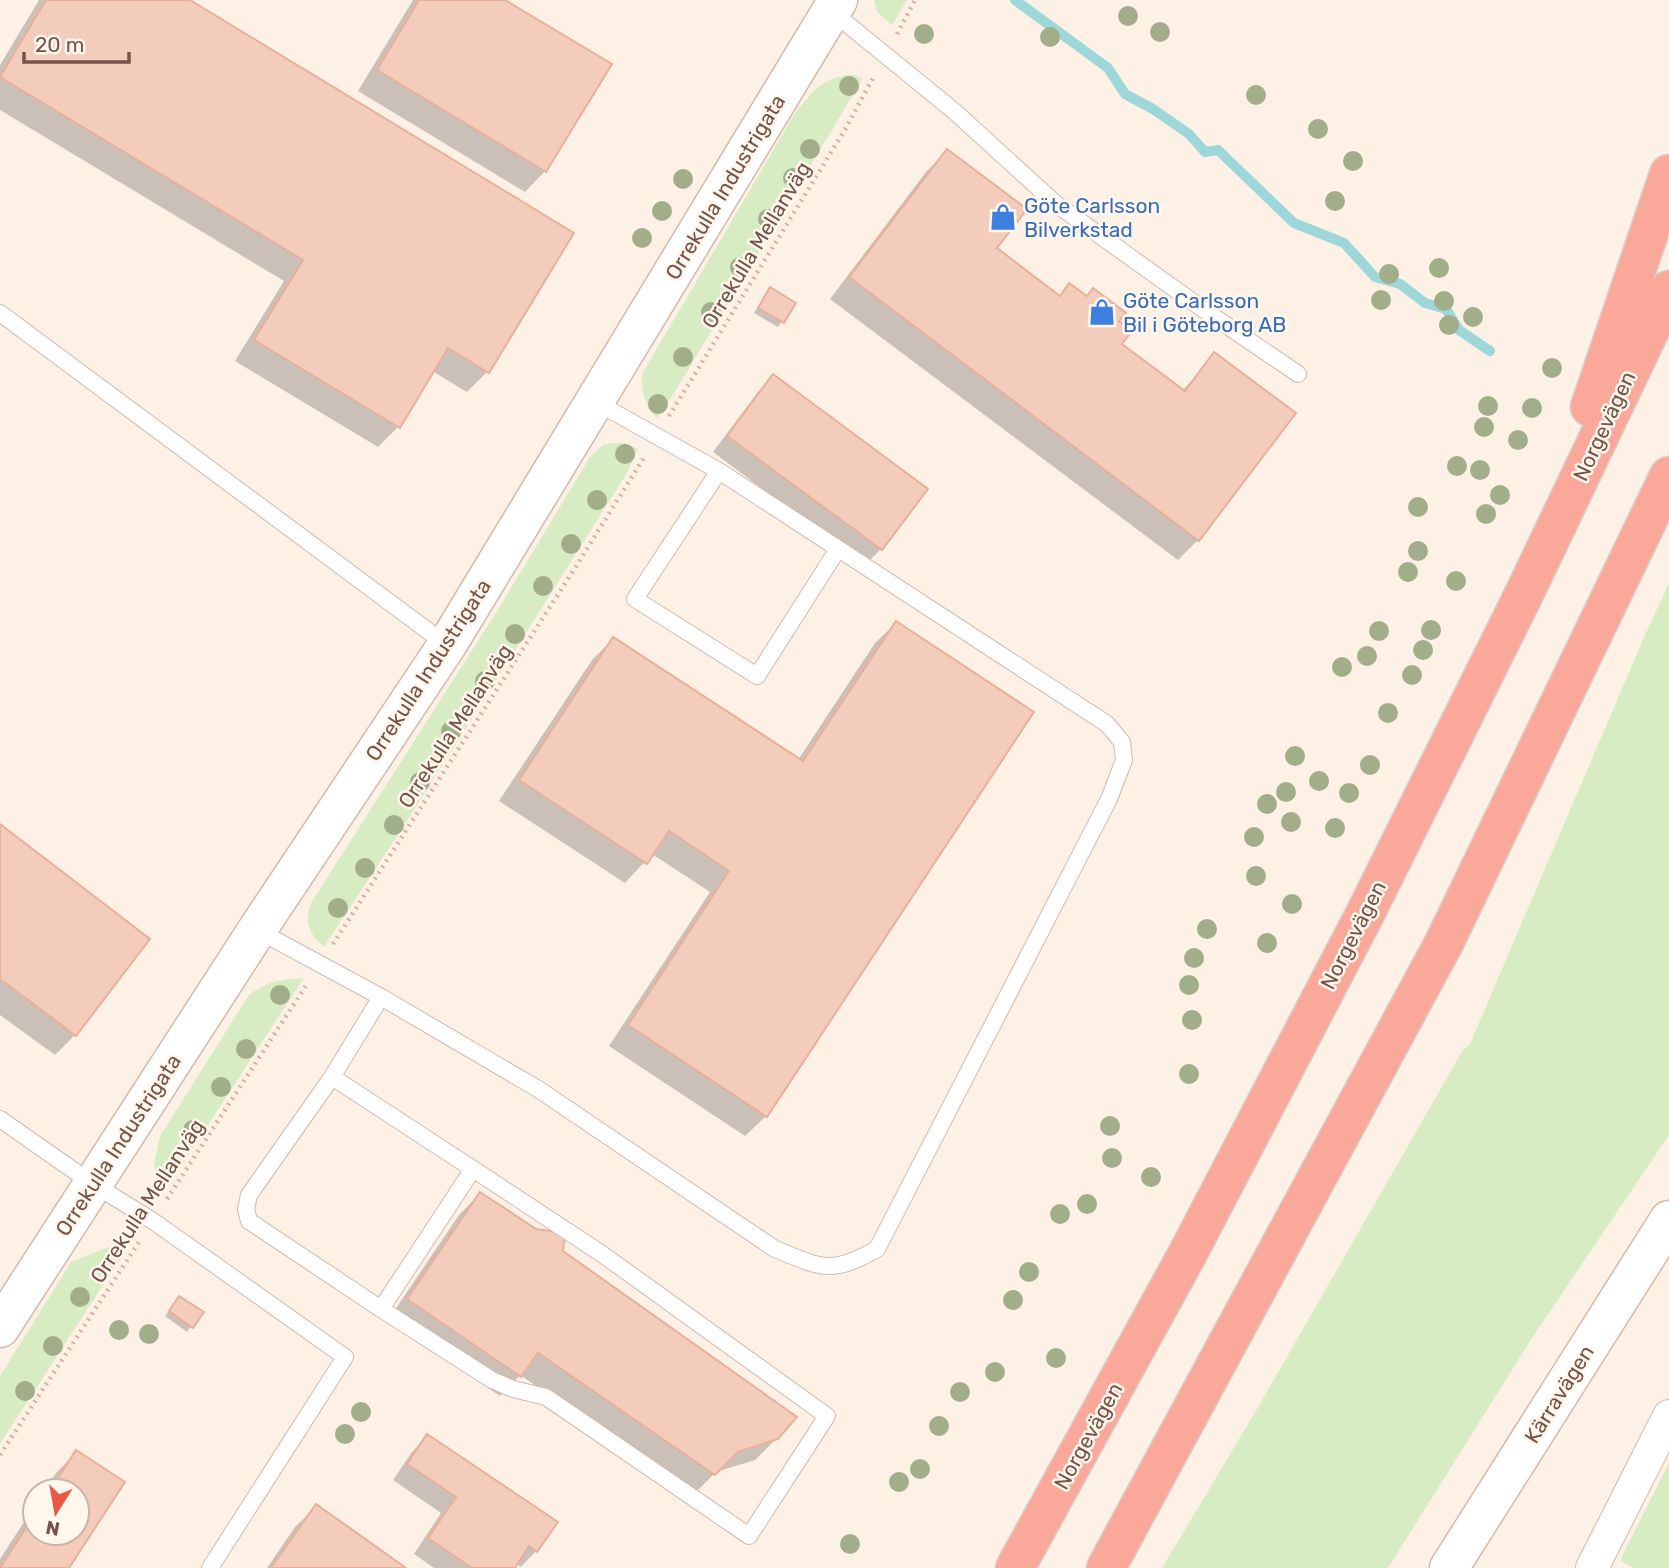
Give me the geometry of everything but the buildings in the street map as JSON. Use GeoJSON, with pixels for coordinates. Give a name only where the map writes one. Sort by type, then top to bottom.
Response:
{"type":"FeatureCollection","features":[{"type":"Feature","properties":{"kind":"highway"},"geometry":{"type":"LineString","coordinates":[[1526,590],[1669,174]]}},
{"type":"Feature","properties":{"kind":"highway","name":"Norgevägen"},"geometry":{"type":"LineString","coordinates":[[1015,1568],[1201,1229],[1365,914],[1526,590],[1669,290]]}},
{"type":"Feature","properties":{"kind":"highway"},"geometry":{"type":"LineString","coordinates":[[1106,1568],[1444,943],[1669,476]]}},
{"type":"Feature","properties":{"kind":"street","name":"Orrekulla Industrigata"},"geometry":{"type":"LineString","coordinates":[[0,1328],[257,930],[447,645],[829,4]]}},
{"type":"Feature","properties":{"kind":"street","name":"Kärravägen"},"geometry":{"type":"LineString","coordinates":[[1449,1568],[1669,1220]]}},
{"type":"Feature","properties":{"kind":"street"},"geometry":{"type":"LineString","coordinates":[[1592,1568],[1669,1416]]}},
{"type":"Feature","properties":{"kind":"lane"},"geometry":{"type":"LineString","coordinates":[[829,4],[954,111],[1056,204],[1298,373]]}},
{"type":"Feature","properties":{"kind":"lane"},"geometry":{"type":"LineString","coordinates":[[0,313],[447,645]]}},
{"type":"Feature","properties":{"kind":"lane"},"geometry":{"type":"LineString","coordinates":[[257,930],[381,997],[538,1089],[775,1249],[810,1263],[830,1267],[849,1265],[877,1250],[1103,811],[1124,760],[1122,742],[1107,724],[719,471],[594,401]]}},
{"type":"Feature","properties":{"kind":"lane"},"geometry":{"type":"LineString","coordinates":[[719,471],[635,599],[757,676],[838,550]]}},
{"type":"Feature","properties":{"kind":"lane"},"geometry":{"type":"LineString","coordinates":[[332,1077],[602,1254],[827,1416],[749,1536],[546,1397],[513,1389],[492,1380],[249,1221],[246,1209],[249,1195],[332,1077],[381,997]]}},
{"type":"Feature","properties":{"kind":"lane"},"geometry":{"type":"LineString","coordinates":[[0,1119],[93,1184],[153,1220],[345,1357],[210,1568]]}},
{"type":"Feature","properties":{"kind":"lane"},"geometry":{"type":"LineString","coordinates":[[381,1309],[473,1169]]}},
{"type":"Feature","properties":{"kind":"path","name":"Orrekulla Mellanväg"},"geometry":{"type":"LineString","coordinates":[[0,1455],[568,579],[846,128],[915,0]]}},
{"type":"Feature","properties":{"kind":"green space"},"geometry":{"type":"Polygon","coordinates":[[[874,0],[907,0],[892,25],[877,12],[874,0]]]}},
{"type":"Feature","properties":{"kind":"green space"},"geometry":{"type":"Polygon","coordinates":[[[854,75],[863,78],[657,418],[644,398],[642,374],[795,113],[814,91],[827,81],[854,75]]]}},
{"type":"Feature","properties":{"kind":"green space"},"geometry":{"type":"Polygon","coordinates":[[[625,443],[638,449],[627,473],[324,947],[309,927],[311,903],[499,608],[590,457],[603,445],[625,443]]]}},
{"type":"Feature","properties":{"kind":"green space"},"geometry":{"type":"Polygon","coordinates":[[[1669,583],[1669,1135],[1530,1341],[1388,1568],[1162,1568],[1257,1409],[1463,1050],[1470,1044],[1669,583]]]}},
{"type":"Feature","properties":{"kind":"green space"},"geometry":{"type":"Polygon","coordinates":[[[304,978],[170,1183],[157,1181],[154,1164],[160,1136],[249,995],[275,982],[304,978]]]}},
{"type":"Feature","properties":{"kind":"green space"},"geometry":{"type":"Polygon","coordinates":[[[131,1238],[0,1444],[0,1376],[71,1262],[131,1238]]]}},
{"type":"Feature","properties":{"kind":"green space"},"geometry":{"type":"Polygon","coordinates":[[[1669,1463],[1669,1568],[1634,1568],[1621,1561],[1621,1558],[1669,1463]]]}},
{"type":"Feature","properties":{"kind":"waterway"},"geometry":{"type":"LineString","coordinates":[[1015,0],[1108,68],[1125,94],[1153,109],[1189,134],[1205,152],[1218,150],[1294,223],[1344,243],[1375,277],[1400,284],[1425,303],[1446,309],[1459,330],[1490,351]]}},
{"type":"Feature","properties":{"kind":"place","name":"Göte Carlsson Bilverkstad"},"geometry":{"type":"Point","coordinates":[1003,217]}},
{"type":"Feature","properties":{"kind":"place","name":"Göte Carlsson Bil i Göteborg AB"},"geometry":{"type":"Point","coordinates":[1102,312]}}]}
